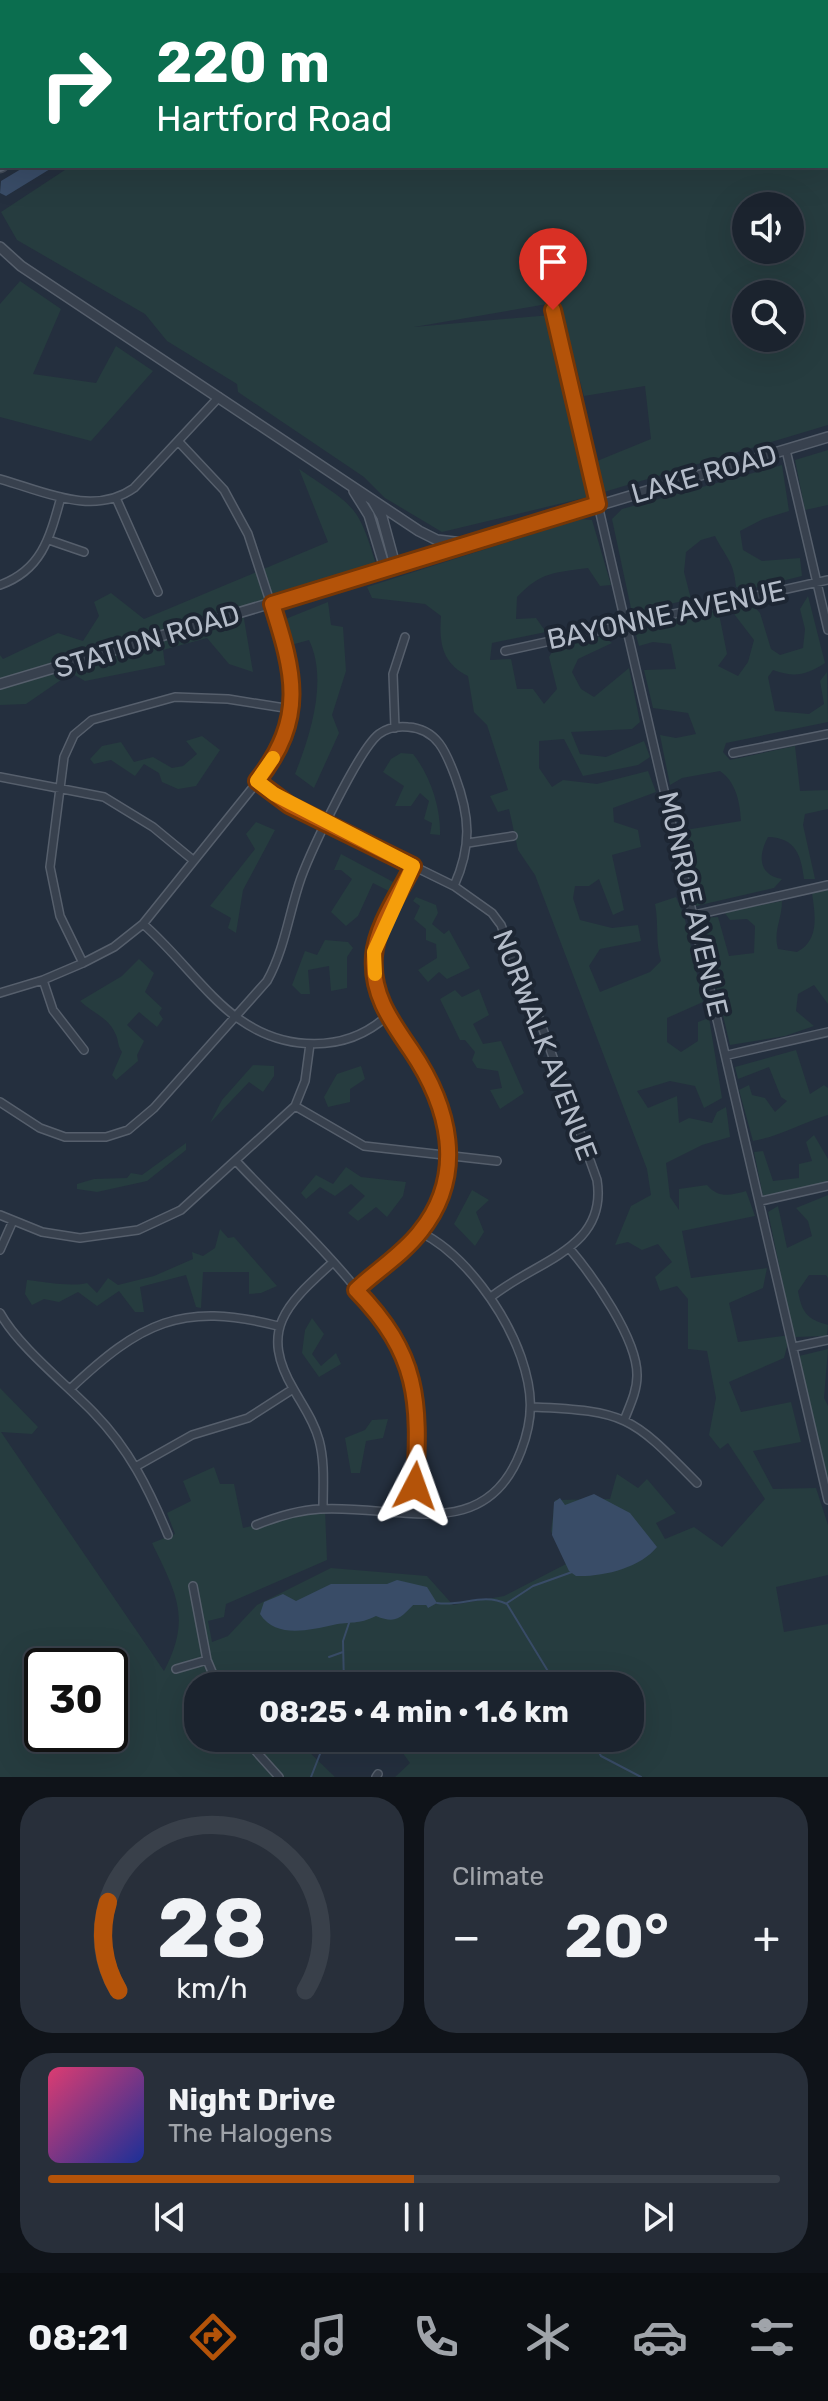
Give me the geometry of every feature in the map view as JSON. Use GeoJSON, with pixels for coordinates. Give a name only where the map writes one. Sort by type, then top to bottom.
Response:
{"type":"FeatureCollection","features":[{"type":"Feature","properties":{"kind":"street"},"geometry":{"type":"LineString","coordinates":[[0,247],[21,266]]}},
{"type":"Feature","properties":{"kind":"street"},"geometry":{"type":"LineString","coordinates":[[0,256],[21,266],[429,537],[470,544]]}},
{"type":"Feature","properties":{"kind":"street","name":"MONROE AVENUE"},"geometry":{"type":"LineString","coordinates":[[553,310],[628,623],[828,1497]]}},
{"type":"Feature","properties":{"kind":"street"},"geometry":{"type":"LineString","coordinates":[[0,479],[61,497],[92,502],[116,498],[134,488],[219,397]]}},
{"type":"Feature","properties":{"kind":"street","name":"LAKE ROAD"},"geometry":{"type":"LineString","coordinates":[[390,567],[828,437]]}},
{"type":"Feature","properties":{"kind":"street"},"geometry":{"type":"LineString","coordinates":[[0,993],[83,963],[114,947],[143,924],[275,755],[291,709],[292,669],[272,604],[235,506],[213,476],[178,441]]}},
{"type":"Feature","properties":{"kind":"street"},"geometry":{"type":"LineString","coordinates":[[786,450],[828,630]]}},
{"type":"Feature","properties":{"kind":"street"},"geometry":{"type":"LineString","coordinates":[[347,483],[369,515],[390,567]]}},
{"type":"Feature","properties":{"kind":"street"},"geometry":{"type":"LineString","coordinates":[[0,585],[34,565],[49,540],[61,497]]}},
{"type":"Feature","properties":{"kind":"street"},"geometry":{"type":"LineString","coordinates":[[370,497],[382,517],[390,567]]}},
{"type":"Feature","properties":{"kind":"street"},"geometry":{"type":"LineString","coordinates":[[116,498],[158,592]]}},
{"type":"Feature","properties":{"kind":"street"},"geometry":{"type":"LineString","coordinates":[[49,540],[84,552]]}},
{"type":"Feature","properties":{"kind":"street","name":"STATION ROAD"},"geometry":{"type":"LineString","coordinates":[[0,684],[390,567]]}},
{"type":"Feature","properties":{"kind":"street","name":"BAYONNE AVENUE"},"geometry":{"type":"LineString","coordinates":[[505,651],[828,580]]}},
{"type":"Feature","properties":{"kind":"street"},"geometry":{"type":"LineString","coordinates":[[395,728],[393,674],[405,637]]}},
{"type":"Feature","properties":{"kind":"street"},"geometry":{"type":"LineString","coordinates":[[83,963],[52,889],[50,840],[67,746],[92,720],[175,697],[228,699],[291,709]]}},
{"type":"Feature","properties":{"kind":"street"},"geometry":{"type":"LineString","coordinates":[[0,1102],[40,1128],[65,1137],[106,1137],[128,1130],[154,1108],[267,981],[275,966],[303,873],[327,824],[374,739],[395,728],[417,728],[438,740],[465,805],[468,843],[454,886]]}},
{"type":"Feature","properties":{"kind":"street"},"geometry":{"type":"LineString","coordinates":[[733,753],[828,734]]}},
{"type":"Feature","properties":{"kind":"street"},"geometry":{"type":"LineString","coordinates":[[0,777],[59,785],[96,794],[123,806],[193,860]]}},
{"type":"Feature","properties":{"kind":"street","name":"NORWALK AVENUE"},"geometry":{"type":"LineString","coordinates":[[257,781],[289,805],[454,886],[492,913],[501,925],[521,980],[536,1010],[597,1180],[599,1207],[585,1235],[491,1297]]}},
{"type":"Feature","properties":{"kind":"street"},"geometry":{"type":"LineString","coordinates":[[468,843],[513,836]]}},
{"type":"Feature","properties":{"kind":"street"},"geometry":{"type":"LineString","coordinates":[[356,1290],[420,1232],[440,1195],[448,1158],[445,1115],[438,1095],[387,1016],[376,987],[374,952],[413,866]]}},
{"type":"Feature","properties":{"kind":"street"},"geometry":{"type":"LineString","coordinates":[[695,915],[828,885]]}},
{"type":"Feature","properties":{"kind":"street"},"geometry":{"type":"LineString","coordinates":[[143,924],[236,1018],[282,1041],[310,1044],[349,1038],[387,1016]]}},
{"type":"Feature","properties":{"kind":"street"},"geometry":{"type":"LineString","coordinates":[[43,980],[53,1010],[84,1050]]}},
{"type":"Feature","properties":{"kind":"street"},"geometry":{"type":"LineString","coordinates":[[728,1055],[828,1032]]}},
{"type":"Feature","properties":{"kind":"street"},"geometry":{"type":"LineString","coordinates":[[0,1215],[12,1223],[80,1238],[138,1230],[181,1210],[295,1106],[305,1081],[310,1044]]}},
{"type":"Feature","properties":{"kind":"street"},"geometry":{"type":"LineString","coordinates":[[295,1106],[364,1146],[448,1158],[497,1161]]}},
{"type":"Feature","properties":{"kind":"street"},"geometry":{"type":"LineString","coordinates":[[237,1162],[356,1290],[396,1341],[415,1391],[419,1412],[413,1513]]}},
{"type":"Feature","properties":{"kind":"street"},"geometry":{"type":"LineString","coordinates":[[761,1201],[828,1186]]}},
{"type":"Feature","properties":{"kind":"street"},"geometry":{"type":"LineString","coordinates":[[0,1250],[12,1223]]}},
{"type":"Feature","properties":{"kind":"street"},"geometry":{"type":"LineString","coordinates":[[256,1525],[323,1509],[451,1514],[484,1503],[509,1478],[524,1442],[533,1407],[520,1353],[491,1297],[472,1275],[420,1232]]}},
{"type":"Feature","properties":{"kind":"street"},"geometry":{"type":"LineString","coordinates":[[569,1248],[590,1273],[636,1363],[635,1393],[625,1418]]}},
{"type":"Feature","properties":{"kind":"street"},"geometry":{"type":"LineString","coordinates":[[323,1509],[319,1441],[280,1360],[278,1326],[296,1296],[332,1263]]}},
{"type":"Feature","properties":{"kind":"street"},"geometry":{"type":"LineString","coordinates":[[0,1313],[16,1335],[110,1430],[137,1466],[168,1535]]}},
{"type":"Feature","properties":{"kind":"street"},"geometry":{"type":"LineString","coordinates":[[70,1389],[124,1340],[150,1327],[208,1314],[234,1314],[278,1326]]}},
{"type":"Feature","properties":{"kind":"street"},"geometry":{"type":"LineString","coordinates":[[794,1347],[828,1340]]}},
{"type":"Feature","properties":{"kind":"street"},"geometry":{"type":"LineString","coordinates":[[137,1466],[192,1435],[248,1418],[293,1389]]}},
{"type":"Feature","properties":{"kind":"street"},"geometry":{"type":"LineString","coordinates":[[533,1407],[600,1411],[625,1418],[644,1429],[697,1483]]}},
{"type":"Feature","properties":{"kind":"street"},"geometry":{"type":"LineString","coordinates":[[193,1586],[212,1672]]}},
{"type":"Feature","properties":{"kind":"street"},"geometry":{"type":"LineString","coordinates":[[176,1669],[207,1660]]}},
{"type":"Feature","properties":{"kind":"street"},"geometry":{"type":"LineString","coordinates":[[257,1752],[279,1777]]}},
{"type":"Feature","properties":{"kind":"green space"},"geometry":{"type":"Polygon","coordinates":[[[68,168],[828,168],[828,425],[604,492],[597,461],[651,439],[645,386],[584,396],[559,302],[414,327],[551,315],[588,497],[442,532],[385,498],[364,477],[238,392],[237,384],[167,341],[145,314],[17,240],[1,212],[68,168]]]}},
{"type":"Feature","properties":{"kind":"green space"},"geometry":{"type":"Polygon","coordinates":[[[20,281],[61,309],[33,374],[96,383],[116,346],[153,371],[91,441],[0,417],[0,304],[20,281]]]}},
{"type":"Feature","properties":{"kind":"green space"},"geometry":{"type":"Polygon","coordinates":[[[828,450],[828,505],[805,510],[795,460],[828,450]]]}},
{"type":"Feature","properties":{"kind":"green space"},"geometry":{"type":"Polygon","coordinates":[[[782,465],[789,511],[763,519],[740,531],[743,550],[762,561],[800,558],[802,576],[746,590],[736,587],[731,565],[715,536],[701,540],[686,552],[684,572],[691,599],[632,613],[612,519],[622,509],[782,465]]]}},
{"type":"Feature","properties":{"kind":"green space"},"geometry":{"type":"Polygon","coordinates":[[[299,469],[352,509],[365,532],[378,571],[243,613],[253,672],[229,664],[207,638],[163,650],[165,665],[85,681],[71,673],[26,704],[0,705],[0,655],[3,659],[58,633],[83,641],[99,616],[94,602],[111,593],[144,619],[328,542],[299,469]]]}},
{"type":"Feature","properties":{"kind":"green space"},"geometry":{"type":"Polygon","coordinates":[[[580,519],[592,520],[611,585],[600,586],[588,568],[549,575],[534,582],[517,597],[516,619],[536,618],[546,632],[492,643],[490,660],[511,659],[517,689],[533,689],[544,704],[557,689],[549,657],[554,649],[603,636],[612,643],[578,659],[572,672],[581,689],[594,697],[629,668],[640,722],[632,729],[571,732],[580,754],[606,757],[644,741],[650,757],[638,765],[583,776],[564,739],[539,741],[539,768],[552,787],[563,780],[597,784],[648,771],[656,792],[613,808],[614,822],[638,830],[641,847],[612,855],[624,910],[613,915],[599,879],[589,886],[575,886],[573,898],[580,920],[612,928],[638,925],[641,941],[600,949],[589,966],[600,992],[650,972],[661,961],[655,904],[676,897],[684,915],[703,1002],[667,1018],[667,1042],[681,1052],[698,1041],[698,1022],[709,1018],[722,1098],[704,1108],[695,1086],[670,1081],[637,1091],[648,1108],[677,1096],[679,1123],[689,1118],[712,1123],[717,1112],[726,1107],[730,1137],[702,1145],[666,1163],[670,1197],[679,1210],[679,1189],[707,1185],[721,1194],[746,1191],[755,1216],[682,1231],[691,1278],[767,1268],[763,1288],[729,1303],[738,1342],[790,1335],[784,1358],[729,1382],[741,1412],[791,1402],[801,1442],[753,1451],[773,1489],[816,1488],[828,1525],[828,1575],[776,1587],[784,1632],[828,1624],[828,1777],[395,1777],[410,1763],[402,1752],[644,1752],[644,1672],[184,1672],[184,1752],[309,1752],[335,1777],[0,1777],[0,1388],[38,1427],[32,1434],[1,1432],[164,1671],[177,1636],[178,1606],[152,1543],[175,1534],[167,1513],[191,1501],[183,1481],[214,1467],[220,1484],[234,1484],[243,1528],[325,1509],[327,1560],[226,1604],[224,1617],[208,1621],[212,1642],[228,1636],[257,1605],[331,1568],[427,1576],[453,1605],[504,1596],[566,1564],[551,1531],[555,1500],[610,1499],[617,1474],[638,1488],[647,1479],[676,1513],[656,1523],[665,1539],[694,1527],[722,1547],[765,1499],[728,1443],[720,1449],[709,1435],[716,1398],[707,1351],[688,1349],[688,1299],[677,1286],[660,1291],[655,1277],[672,1262],[658,1244],[642,1250],[628,1242],[615,1245],[631,1206],[651,1195],[647,1169],[535,875],[518,850],[509,809],[498,812],[490,796],[508,790],[487,725],[474,712],[468,676],[453,665],[444,651],[441,616],[425,604],[372,598],[367,587],[580,519]]]}},
{"type":"Feature","properties":{"kind":"green space"},"geometry":{"type":"Polygon","coordinates":[[[808,596],[825,663],[800,674],[773,670],[768,677],[775,711],[809,714],[824,704],[820,681],[827,672],[828,722],[726,743],[723,752],[730,760],[795,746],[800,791],[828,790],[828,809],[805,814],[803,825],[815,879],[804,879],[799,855],[791,844],[768,837],[762,857],[764,869],[782,879],[774,888],[696,906],[679,831],[741,821],[738,800],[730,781],[720,771],[682,778],[670,785],[660,735],[676,738],[696,734],[688,713],[653,708],[644,670],[676,669],[671,644],[653,642],[639,646],[634,628],[718,609],[727,654],[718,666],[738,676],[748,662],[754,640],[731,610],[749,601],[760,613],[771,649],[780,655],[803,648],[805,629],[800,609],[808,596]]]}},
{"type":"Feature","properties":{"kind":"green space"},"geometry":{"type":"Polygon","coordinates":[[[328,602],[331,625],[343,627],[346,671],[332,715],[339,733],[314,788],[295,774],[315,707],[315,655],[309,640],[291,645],[283,620],[328,602]]]}},
{"type":"Feature","properties":{"kind":"green space"},"geometry":{"type":"Polygon","coordinates":[[[202,736],[220,750],[196,786],[178,789],[162,782],[159,773],[144,764],[135,776],[111,760],[94,764],[90,759],[102,746],[121,742],[134,762],[153,757],[172,768],[183,766],[197,754],[186,741],[202,736]]]}},
{"type":"Feature","properties":{"kind":"green space"},"geometry":{"type":"Polygon","coordinates":[[[401,753],[413,754],[425,772],[436,803],[440,835],[430,834],[432,823],[424,819],[429,801],[420,793],[411,806],[395,806],[404,786],[383,772],[391,759],[401,753]]]}},
{"type":"Feature","properties":{"kind":"green space"},"geometry":{"type":"Polygon","coordinates":[[[256,822],[275,830],[243,890],[236,933],[228,928],[231,918],[210,906],[255,849],[246,834],[256,822]]]}},
{"type":"Feature","properties":{"kind":"green space"},"geometry":{"type":"Polygon","coordinates":[[[341,854],[397,884],[393,893],[373,883],[358,916],[346,926],[331,912],[352,879],[341,870],[334,870],[341,854]]]}},
{"type":"Feature","properties":{"kind":"green space"},"geometry":{"type":"Polygon","coordinates":[[[828,889],[828,1004],[814,985],[798,994],[796,1011],[814,1026],[785,1036],[730,1045],[700,918],[718,917],[729,956],[754,953],[755,926],[747,919],[730,920],[724,912],[782,901],[778,949],[797,952],[813,934],[812,893],[828,889]]]}},
{"type":"Feature","properties":{"kind":"green space"},"geometry":{"type":"Polygon","coordinates":[[[416,897],[436,905],[438,913],[432,924],[444,934],[449,930],[470,968],[447,979],[439,972],[428,982],[418,970],[437,958],[436,944],[426,940],[426,929],[414,919],[420,906],[413,901],[416,897]]]}},
{"type":"Feature","properties":{"kind":"green space"},"geometry":{"type":"Polygon","coordinates":[[[325,940],[348,942],[353,948],[347,957],[347,988],[331,991],[329,966],[308,970],[310,994],[301,994],[292,985],[305,951],[317,955],[325,940]]]}},
{"type":"Feature","properties":{"kind":"green space"},"geometry":{"type":"Polygon","coordinates":[[[139,959],[154,973],[145,992],[162,1008],[159,1013],[163,1019],[157,1027],[139,1012],[127,1025],[144,1041],[137,1055],[138,1061],[116,1080],[112,1075],[122,1052],[112,1027],[80,1001],[122,976],[139,959]]]}},
{"type":"Feature","properties":{"kind":"green space"},"geometry":{"type":"Polygon","coordinates":[[[479,989],[489,1015],[473,1024],[483,1044],[501,1041],[524,1093],[500,1109],[490,1090],[502,1088],[498,1071],[477,1068],[472,1060],[475,1052],[465,1040],[460,1040],[440,999],[455,990],[462,997],[479,989]]]}},
{"type":"Feature","properties":{"kind":"green space"},"geometry":{"type":"Polygon","coordinates":[[[796,1050],[810,1094],[824,1085],[828,1088],[828,1115],[753,1141],[739,1090],[749,1085],[752,1095],[765,1098],[775,1112],[787,1101],[781,1097],[769,1067],[738,1079],[735,1067],[796,1050]]]}},
{"type":"Feature","properties":{"kind":"green space"},"geometry":{"type":"Polygon","coordinates":[[[253,1065],[274,1066],[274,1076],[263,1092],[249,1082],[210,1123],[222,1100],[253,1065]]]}},
{"type":"Feature","properties":{"kind":"green space"},"geometry":{"type":"Polygon","coordinates":[[[361,1066],[365,1079],[350,1089],[350,1102],[328,1107],[324,1097],[337,1074],[361,1066]]]}},
{"type":"Feature","properties":{"kind":"green space"},"geometry":{"type":"Polygon","coordinates":[[[814,1135],[828,1159],[828,1182],[763,1196],[754,1152],[763,1151],[773,1181],[799,1178],[799,1164],[812,1161],[806,1142],[814,1135]]]}},
{"type":"Feature","properties":{"kind":"green space"},"geometry":{"type":"Polygon","coordinates":[[[186,1143],[186,1150],[147,1181],[97,1192],[77,1189],[77,1184],[94,1179],[127,1178],[131,1173],[142,1175],[186,1143]]]}},
{"type":"Feature","properties":{"kind":"green space"},"geometry":{"type":"Polygon","coordinates":[[[346,1167],[361,1177],[406,1182],[403,1196],[387,1217],[376,1207],[358,1221],[348,1213],[365,1196],[351,1184],[335,1196],[320,1187],[306,1199],[301,1193],[316,1175],[333,1184],[346,1167]]]}},
{"type":"Feature","properties":{"kind":"green space"},"geometry":{"type":"Polygon","coordinates":[[[472,1190],[489,1200],[476,1212],[484,1232],[475,1246],[454,1224],[472,1190]]]}},
{"type":"Feature","properties":{"kind":"green space"},"geometry":{"type":"Polygon","coordinates":[[[828,1195],[828,1278],[826,1275],[809,1275],[798,1291],[807,1314],[828,1325],[827,1336],[794,1337],[768,1212],[778,1206],[787,1248],[812,1236],[808,1221],[796,1208],[828,1195]]]}},
{"type":"Feature","properties":{"kind":"green space"},"geometry":{"type":"Polygon","coordinates":[[[220,1229],[228,1238],[234,1237],[277,1286],[249,1294],[249,1272],[203,1272],[201,1308],[196,1307],[186,1275],[140,1287],[144,1312],[135,1312],[119,1291],[97,1306],[78,1292],[59,1302],[44,1299],[32,1305],[25,1294],[27,1280],[87,1283],[97,1293],[108,1278],[118,1285],[154,1276],[193,1259],[192,1252],[203,1256],[215,1248],[220,1229]]]}},
{"type":"Feature","properties":{"kind":"green space"},"geometry":{"type":"Polygon","coordinates":[[[312,1318],[324,1334],[312,1354],[321,1366],[336,1353],[341,1364],[319,1377],[302,1353],[305,1330],[312,1318]]]}},
{"type":"Feature","properties":{"kind":"green space"},"geometry":{"type":"Polygon","coordinates":[[[828,1349],[824,1398],[828,1406],[828,1481],[799,1356],[828,1349]]]}},
{"type":"Feature","properties":{"kind":"green space"},"geometry":{"type":"Polygon","coordinates":[[[388,1419],[383,1438],[366,1441],[360,1473],[351,1473],[345,1438],[365,1430],[372,1420],[388,1419]]]}},
{"type":"Feature","properties":{"kind":"water"},"geometry":{"type":"Polygon","coordinates":[[[23,168],[52,168],[6,196],[0,193],[1,181],[23,168]]]}},
{"type":"Feature","properties":{"kind":"water"},"geometry":{"type":"Polygon","coordinates":[[[594,1494],[630,1513],[657,1547],[641,1561],[620,1570],[576,1576],[569,1571],[552,1535],[554,1502],[560,1498],[565,1505],[594,1494]]]}},
{"type":"Feature","properties":{"kind":"water"},"geometry":{"type":"Polygon","coordinates":[[[397,1580],[427,1587],[437,1603],[428,1608],[425,1603],[415,1603],[403,1615],[390,1620],[376,1616],[359,1622],[294,1631],[275,1627],[260,1614],[264,1602],[283,1594],[296,1601],[331,1584],[387,1584],[397,1580]]]}},
{"type":"Feature","properties":{"kind":"waterway"},"geometry":{"type":"LineString","coordinates":[[507,1603],[533,1586],[572,1572]]}},
{"type":"Feature","properties":{"kind":"waterway"},"geometry":{"type":"LineString","coordinates":[[437,1603],[489,1599],[507,1604],[548,1672]]}},
{"type":"Feature","properties":{"kind":"waterway"},"geometry":{"type":"LineString","coordinates":[[413,1604],[427,1604]]}},
{"type":"Feature","properties":{"kind":"waterway"},"geometry":{"type":"LineString","coordinates":[[344,1672],[343,1641],[349,1623]]}},
{"type":"Feature","properties":{"kind":"waterway"},"geometry":{"type":"LineString","coordinates":[[329,1657],[343,1652]]}},
{"type":"Feature","properties":{"kind":"waterway"},"geometry":{"type":"LineString","coordinates":[[311,1777],[320,1752]]}},
{"type":"Feature","properties":{"kind":"waterway"},"geometry":{"type":"LineString","coordinates":[[599,1752],[641,1777]]}},
{"type":"Feature","properties":{"kind":"slow traffic"},"geometry":{"type":"LineString","coordinates":[[273,758],[257,781],[289,805],[413,866],[374,952],[375,974]]}},
{"type":"Feature","properties":{"kind":"route"},"geometry":{"type":"LineString","coordinates":[[415,1486],[419,1412],[408,1366],[396,1341],[356,1290],[420,1232],[440,1195],[448,1158],[445,1115],[438,1095],[387,1016],[376,987],[374,952],[413,866],[289,805],[257,781],[275,755],[293,695],[292,669],[272,604],[598,504],[553,310]]}}]}
